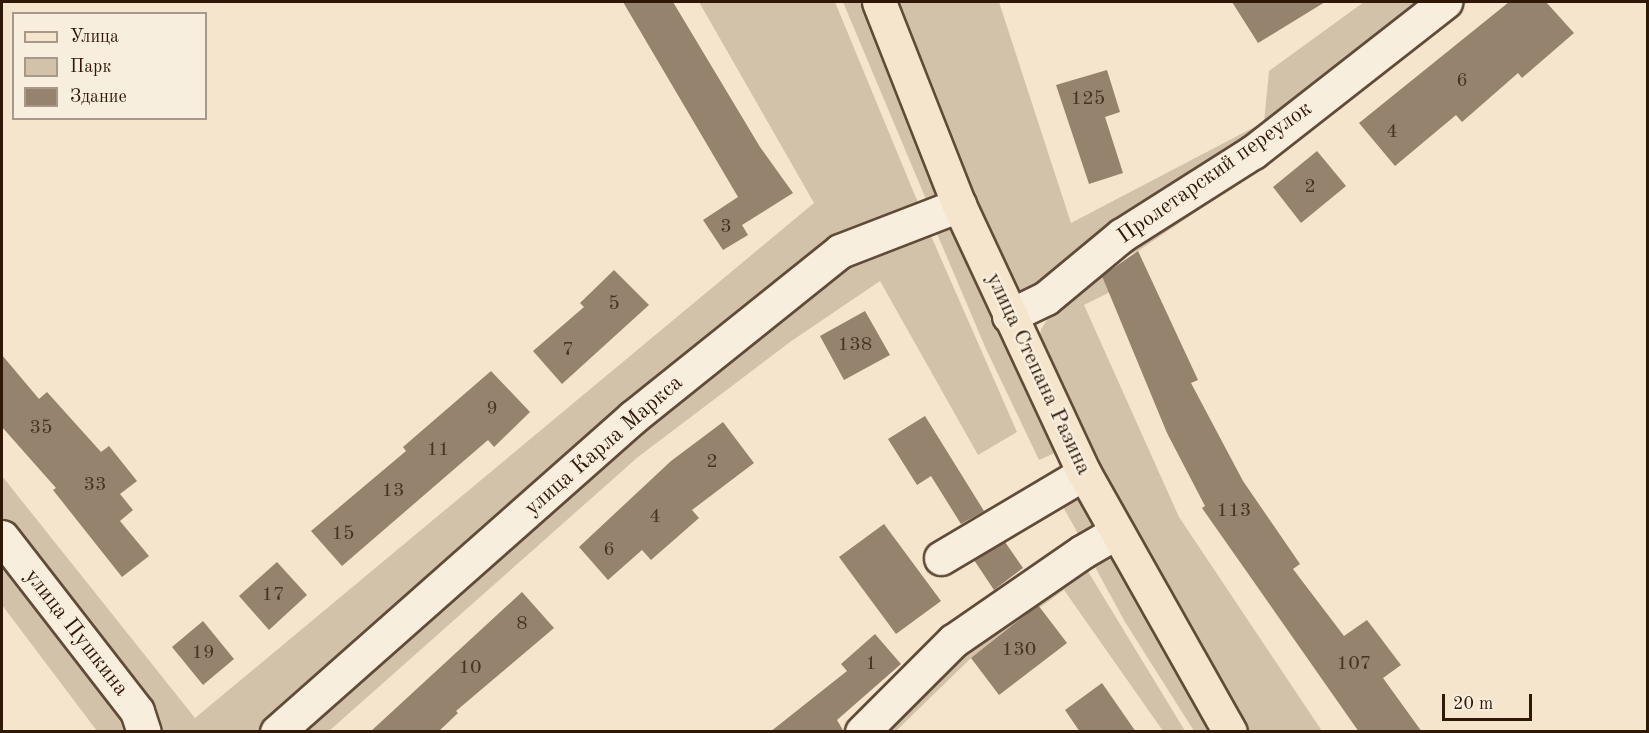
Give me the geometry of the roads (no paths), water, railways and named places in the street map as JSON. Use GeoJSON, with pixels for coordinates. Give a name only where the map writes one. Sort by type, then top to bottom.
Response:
{"type":"FeatureCollection","features":[{"type":"Feature","properties":{"kind":"main road","name":"улица Степана Разина"},"geometry":{"type":"LineString","coordinates":[[879,2],[959,205],[1084,473],[1230,732]]}},
{"type":"Feature","properties":{"kind":"street","name":"Пролетарский переулок"},"geometry":{"type":"LineString","coordinates":[[1009,316],[1046,298],[1122,235],[1253,152],[1445,2]]}},
{"type":"Feature","properties":{"kind":"street","name":"улица Карла Маркса"},"geometry":{"type":"LineString","coordinates":[[277,732],[633,417],[840,251],[959,205]]}},
{"type":"Feature","properties":{"kind":"street"},"geometry":{"type":"LineString","coordinates":[[940,558],[1084,473]]}},
{"type":"Feature","properties":{"kind":"street"},"geometry":{"type":"LineString","coordinates":[[862,732],[954,641],[1082,552],[1116,532]]}},
{"type":"Feature","properties":{"kind":"street","name":"улица Пушкина"},"geometry":{"type":"LineString","coordinates":[[2,537],[137,711],[144,732]]}}]}
